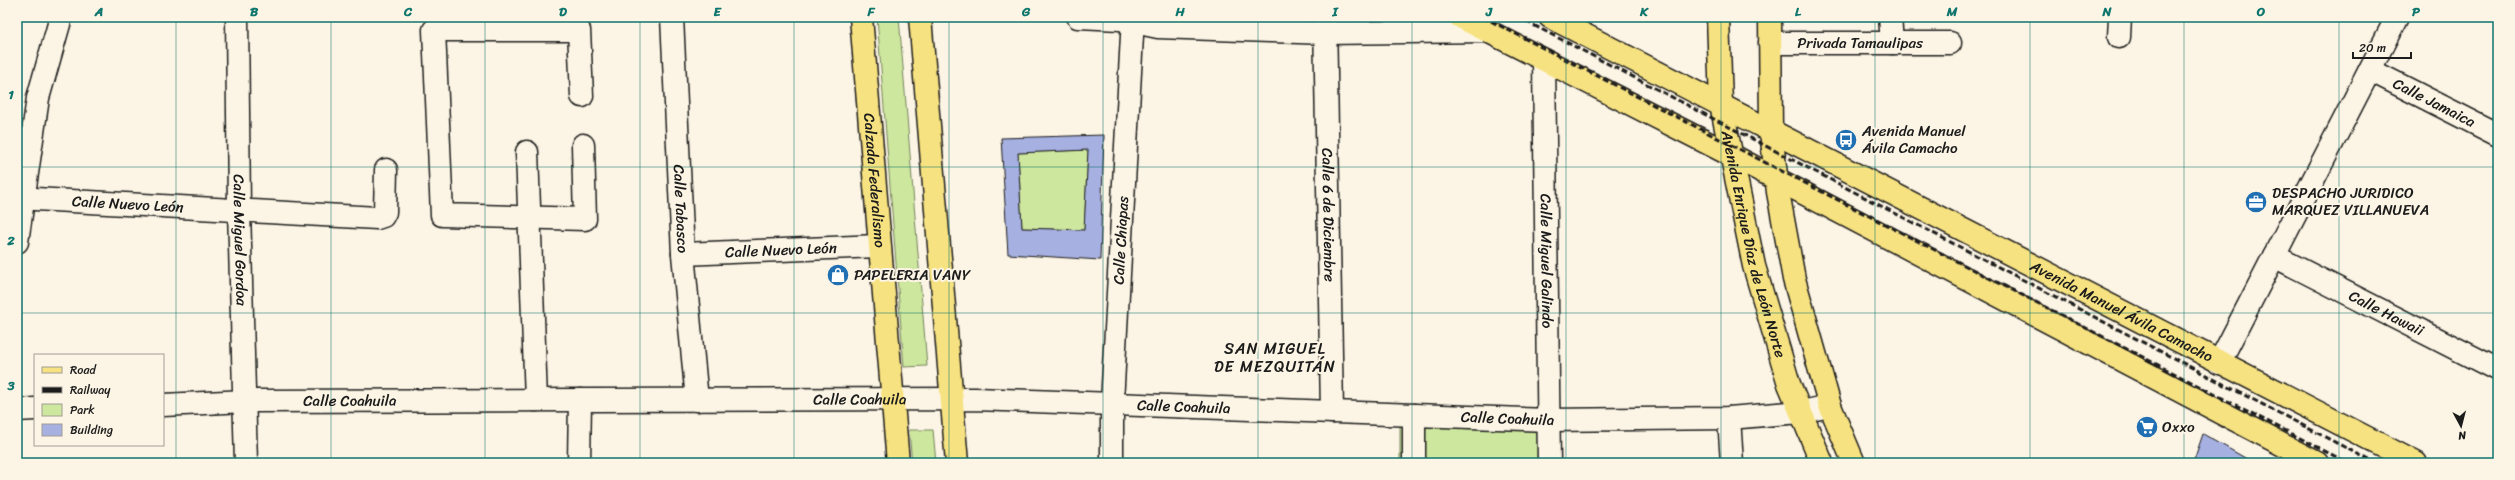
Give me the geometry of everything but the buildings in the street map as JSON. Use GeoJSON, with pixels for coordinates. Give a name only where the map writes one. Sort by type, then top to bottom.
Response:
{"type":"FeatureCollection","features":[{"type":"Feature","properties":{"kind":"main road","name":"Calzada Federalismo"},"geometry":{"type":"LineString","coordinates":[[862,17],[878,246],[898,463]]}},
{"type":"Feature","properties":{"kind":"main road"},"geometry":{"type":"LineString","coordinates":[[920,17],[957,463]]}},
{"type":"Feature","properties":{"kind":"main road"},"geometry":{"type":"LineString","coordinates":[[1460,17],[1731,155],[2317,463]]}},
{"type":"Feature","properties":{"kind":"main road","name":"Avenida Manuel Ávila Camacho"},"geometry":{"type":"LineString","coordinates":[[1550,17],[1721,104],[1771,132],[2219,363],[2416,463]]}},
{"type":"Feature","properties":{"kind":"main road","name":"Avenida Enrique Díaz de León Norte"},"geometry":{"type":"LineString","coordinates":[[1718,17],[1721,104],[1754,266],[1789,384],[1822,463]]}},
{"type":"Feature","properties":{"kind":"main road","name":"Avenida Enrique Díaz de León Norte"},"geometry":{"type":"LineString","coordinates":[[1770,17],[1771,132],[1776,180],[1794,279],[1830,406],[1854,463]]}},
{"type":"Feature","properties":{"kind":"street"},"geometry":{"type":"LineString","coordinates":[[17,242],[20,198],[38,98],[61,17]]}},
{"type":"Feature","properties":{"kind":"street","name":"Calle Miguel Gordoa"},"geometry":{"type":"LineString","coordinates":[[237,17],[239,209],[246,402],[246,463]]}},
{"type":"Feature","properties":{"kind":"street","name":"Calle Tabasco"},"geometry":{"type":"LineString","coordinates":[[672,17],[683,254],[697,400]]}},
{"type":"Feature","properties":{"kind":"street"},"geometry":{"type":"LineString","coordinates":[[1078,17],[1120,18],[1158,26],[1325,25],[1488,31]]}},
{"type":"Feature","properties":{"kind":"street"},"geometry":{"type":"LineString","coordinates":[[1890,17],[1892,43]]}},
{"type":"Feature","properties":{"kind":"street"},"geometry":{"type":"LineString","coordinates":[[2219,363],[2397,17]]}},
{"type":"Feature","properties":{"kind":"street","name":"Calle Chiapas"},"geometry":{"type":"LineString","coordinates":[[1112,463],[1112,403],[1133,20]]}},
{"type":"Feature","properties":{"kind":"street","name":"Calle 6 de Diciembre"},"geometry":{"type":"LineString","coordinates":[[1325,25],[1332,412]]}},
{"type":"Feature","properties":{"kind":"street"},"geometry":{"type":"LineString","coordinates":[[582,96],[579,30],[434,30],[442,215],[529,219],[585,219],[583,145]]}},
{"type":"Feature","properties":{"kind":"street","name":"Privada Tamaulipas"},"geometry":{"type":"LineString","coordinates":[[1770,43],[1950,42]]}},
{"type":"Feature","properties":{"kind":"street","name":"Calle Miguel Galindo"},"geometry":{"type":"LineString","coordinates":[[1544,60],[1549,463]]}},
{"type":"Feature","properties":{"kind":"street","name":"Calle Jamaica"},"geometry":{"type":"LineString","coordinates":[[2370,70],[2498,135]]}},
{"type":"Feature","properties":{"kind":"street"},"geometry":{"type":"LineString","coordinates":[[527,152],[536,400]]}},
{"type":"Feature","properties":{"kind":"street","name":"Calle Nuevo León"},"geometry":{"type":"LineString","coordinates":[[20,198],[239,209],[377,218],[383,216],[385,212],[386,170]]}},
{"type":"Feature","properties":{"kind":"street","name":"Calle Nuevo León"},"geometry":{"type":"LineString","coordinates":[[683,254],[878,246]]}},
{"type":"Feature","properties":{"kind":"street","name":"Calle Hawaii"},"geometry":{"type":"LineString","coordinates":[[2274,256],[2498,370]]}},
{"type":"Feature","properties":{"kind":"street","name":"Calle Coahuila"},"geometry":{"type":"LineString","coordinates":[[164,405],[246,402],[951,399],[1112,403],[1549,420],[1729,418],[1801,412],[1830,406]]}},
{"type":"Feature","properties":{"kind":"street"},"geometry":{"type":"LineString","coordinates":[[579,463],[580,400]]}},
{"type":"Feature","properties":{"kind":"street"},"geometry":{"type":"LineString","coordinates":[[17,410],[34,409]]}},
{"type":"Feature","properties":{"kind":"street"},"geometry":{"type":"LineString","coordinates":[[1414,414],[1414,463]]}},
{"type":"Feature","properties":{"kind":"street"},"geometry":{"type":"LineString","coordinates":[[1729,418],[1732,463]]}},
{"type":"Feature","properties":{"kind":"green space"},"geometry":{"type":"Polygon","coordinates":[[[877,17],[899,17],[927,366],[904,367],[877,17]]]}},
{"type":"Feature","properties":{"kind":"green space"},"geometry":{"type":"Polygon","coordinates":[[[1088,150],[1084,230],[1022,228],[1018,153],[1088,150]]]}},
{"type":"Feature","properties":{"kind":"green space"},"geometry":{"type":"Polygon","coordinates":[[[1400,424],[1541,428],[1542,463],[1400,463],[1400,424]]]}},
{"type":"Feature","properties":{"kind":"green space"},"geometry":{"type":"Polygon","coordinates":[[[909,430],[933,430],[936,463],[912,463],[909,430]]]}},
{"type":"Feature","properties":{"kind":"railway"},"geometry":{"type":"LineString","coordinates":[[1483,17],[2348,463]]}},
{"type":"Feature","properties":{"kind":"railway"},"geometry":{"type":"LineString","coordinates":[[1518,17],[2375,463]]}},
{"type":"Feature","properties":{"kind":"place","name":"Avenida Manuel Ávila Camacho"},"geometry":{"type":"Point","coordinates":[1846,140]}},
{"type":"Feature","properties":{"kind":"place","name":"DESPACHO JURIDICO MARQUEZ VILLANUEVA"},"geometry":{"type":"Point","coordinates":[2256,202]}},
{"type":"Feature","properties":{"kind":"place","name":"PAPELERIA VANY"},"geometry":{"type":"Point","coordinates":[838,275]}},
{"type":"Feature","properties":{"kind":"place","name":"Oxxo"},"geometry":{"type":"Point","coordinates":[2147,427]}},
{"type":"Feature","properties":{"kind":"district","name":"SAN MIGUEL DE MEZQUITÁN"},"geometry":{"type":"Point","coordinates":[1275,357]}}]}
